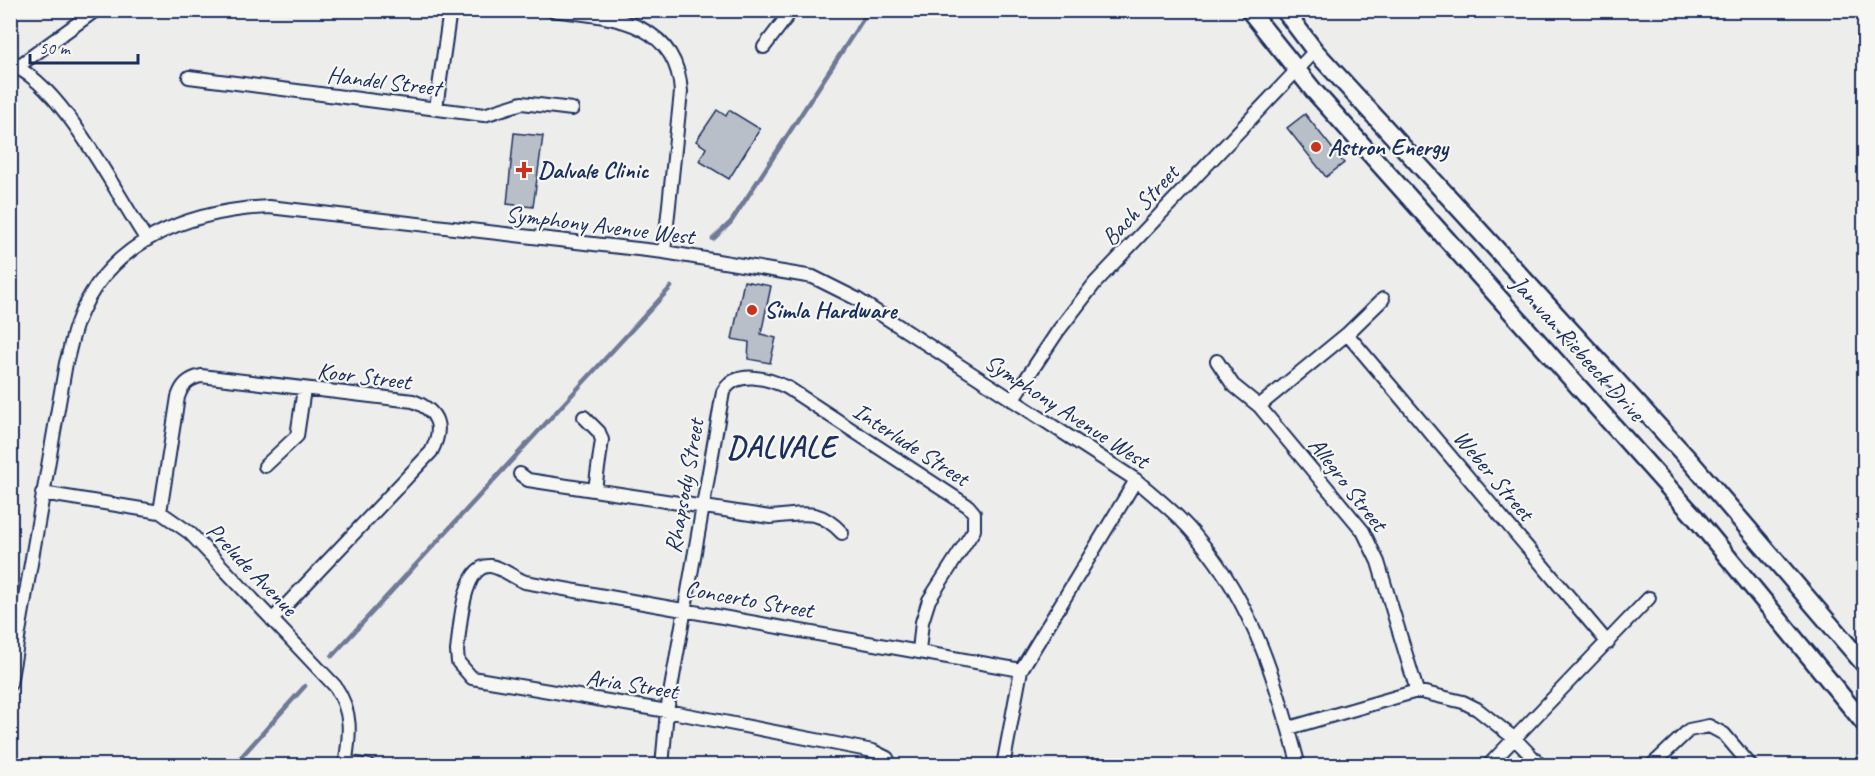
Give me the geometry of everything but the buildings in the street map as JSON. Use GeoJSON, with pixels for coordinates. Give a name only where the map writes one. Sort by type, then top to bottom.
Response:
{"type":"FeatureCollection","features":[{"type":"Feature","properties":{"kind":"main road","name":"Jan van Riebeeck Drive"},"geometry":{"type":"LineString","coordinates":[[1249,10],[1296,70],[1694,516],[1864,723]]}},
{"type":"Feature","properties":{"kind":"main road","name":"Jan van Riebeeck Drive"},"geometry":{"type":"LineString","coordinates":[[1284,10],[1315,51],[1691,462],[1864,664]]}},
{"type":"Feature","properties":{"kind":"street"},"geometry":{"type":"LineString","coordinates":[[96,10],[14,66],[48,92],[63,108],[147,240]]}},
{"type":"Feature","properties":{"kind":"street"},"geometry":{"type":"LineString","coordinates":[[436,108],[450,10]]}},
{"type":"Feature","properties":{"kind":"street"},"geometry":{"type":"LineString","coordinates":[[551,10],[606,17],[638,26],[660,42],[680,75],[681,92],[664,252]]}},
{"type":"Feature","properties":{"kind":"street"},"geometry":{"type":"LineString","coordinates":[[764,47],[792,10]]}},
{"type":"Feature","properties":{"kind":"street","name":"Bach Street"},"geometry":{"type":"LineString","coordinates":[[1012,400],[1058,331],[1089,291],[1315,51]]}},
{"type":"Feature","properties":{"kind":"street","name":"Handel Street"},"geometry":{"type":"LineString","coordinates":[[189,77],[484,115],[522,103],[572,109]]}},
{"type":"Feature","properties":{"kind":"street","name":"Symphony Avenue West"},"geometry":{"type":"LineString","coordinates":[[10,684],[66,363],[77,323],[105,277],[131,250],[162,230],[206,214],[269,207],[664,252],[813,277],[857,299],[1136,480],[1172,510],[1200,540],[1229,581],[1258,636],[1299,765]]}},
{"type":"Feature","properties":{"kind":"street"},"geometry":{"type":"LineString","coordinates":[[1259,406],[1347,334],[1383,299]]}},
{"type":"Feature","properties":{"kind":"street","name":"Weber Street"},"geometry":{"type":"LineString","coordinates":[[1347,334],[1608,643]]}},
{"type":"Feature","properties":{"kind":"street","name":"Allegro Street"},"geometry":{"type":"LineString","coordinates":[[1217,361],[1233,385],[1259,406],[1363,531],[1372,546],[1417,691]]}},
{"type":"Feature","properties":{"kind":"street","name":"Koor Street"},"geometry":{"type":"LineString","coordinates":[[159,512],[178,397],[187,381],[201,376],[413,401],[427,407],[435,417],[439,430],[431,452],[272,620]]}},
{"type":"Feature","properties":{"kind":"street","name":"Interlude Street"},"geometry":{"type":"LineString","coordinates":[[723,392],[728,383],[743,377],[779,383],[968,506],[974,513],[974,530],[925,611],[920,651]]}},
{"type":"Feature","properties":{"kind":"street"},"geometry":{"type":"LineString","coordinates":[[264,466],[292,444],[297,435],[304,389]]}},
{"type":"Feature","properties":{"kind":"street","name":"Rhapsody Street"},"geometry":{"type":"LineString","coordinates":[[662,765],[667,711],[683,609],[723,392]]}},
{"type":"Feature","properties":{"kind":"street"},"geometry":{"type":"LineString","coordinates":[[585,417],[599,432],[602,440],[595,489]]}},
{"type":"Feature","properties":{"kind":"street"},"geometry":{"type":"LineString","coordinates":[[520,474],[528,480],[770,517],[802,512],[826,519],[842,533]]}},
{"type":"Feature","properties":{"kind":"street"},"geometry":{"type":"LineString","coordinates":[[1003,765],[1021,670],[1136,480]]}},
{"type":"Feature","properties":{"kind":"street","name":"Prelude Avenue"},"geometry":{"type":"LineString","coordinates":[[42,493],[159,512],[190,533],[335,686],[345,700],[351,730],[345,764]]}},
{"type":"Feature","properties":{"kind":"street","name":"Concerto Street"},"geometry":{"type":"LineString","coordinates":[[475,572],[488,566],[525,582],[1021,670]]}},
{"type":"Feature","properties":{"kind":"street","name":"Aria Street"},"geometry":{"type":"LineString","coordinates":[[475,572],[468,586],[457,651],[458,662],[472,678],[667,711],[873,751],[887,758],[891,765]]}},
{"type":"Feature","properties":{"kind":"street"},"geometry":{"type":"LineString","coordinates":[[1488,765],[1649,598]]}},
{"type":"Feature","properties":{"kind":"street"},"geometry":{"type":"LineString","coordinates":[[1289,728],[1417,691],[1463,702],[1477,709],[1515,739],[1541,765]]}},
{"type":"Feature","properties":{"kind":"street"},"geometry":{"type":"LineString","coordinates":[[1652,765],[1689,730],[1698,726],[1709,726],[1724,734],[1750,765]]}},
{"type":"Feature","properties":{"kind":"street"},"geometry":{"type":"LineString","coordinates":[[345,764],[369,765]]}},
{"type":"Feature","properties":{"kind":"waterway"},"geometry":{"type":"LineString","coordinates":[[713,239],[731,222],[869,10]]}},
{"type":"Feature","properties":{"kind":"waterway"},"geometry":{"type":"LineString","coordinates":[[332,656],[671,287]]}},
{"type":"Feature","properties":{"kind":"waterway"},"geometry":{"type":"LineString","coordinates":[[233,766],[305,686]]}},
{"type":"Feature","properties":{"kind":"place","name":"Astron Energy"},"geometry":{"type":"Point","coordinates":[1316,147]}},
{"type":"Feature","properties":{"kind":"place","name":"Dalvale Clinic"},"geometry":{"type":"Point","coordinates":[524,170]}},
{"type":"Feature","properties":{"kind":"place","name":"Simla Hardware"},"geometry":{"type":"Point","coordinates":[752,310]}},
{"type":"Feature","properties":{"kind":"district","name":"DALVALE"},"geometry":{"type":"Point","coordinates":[782,447]}}]}
